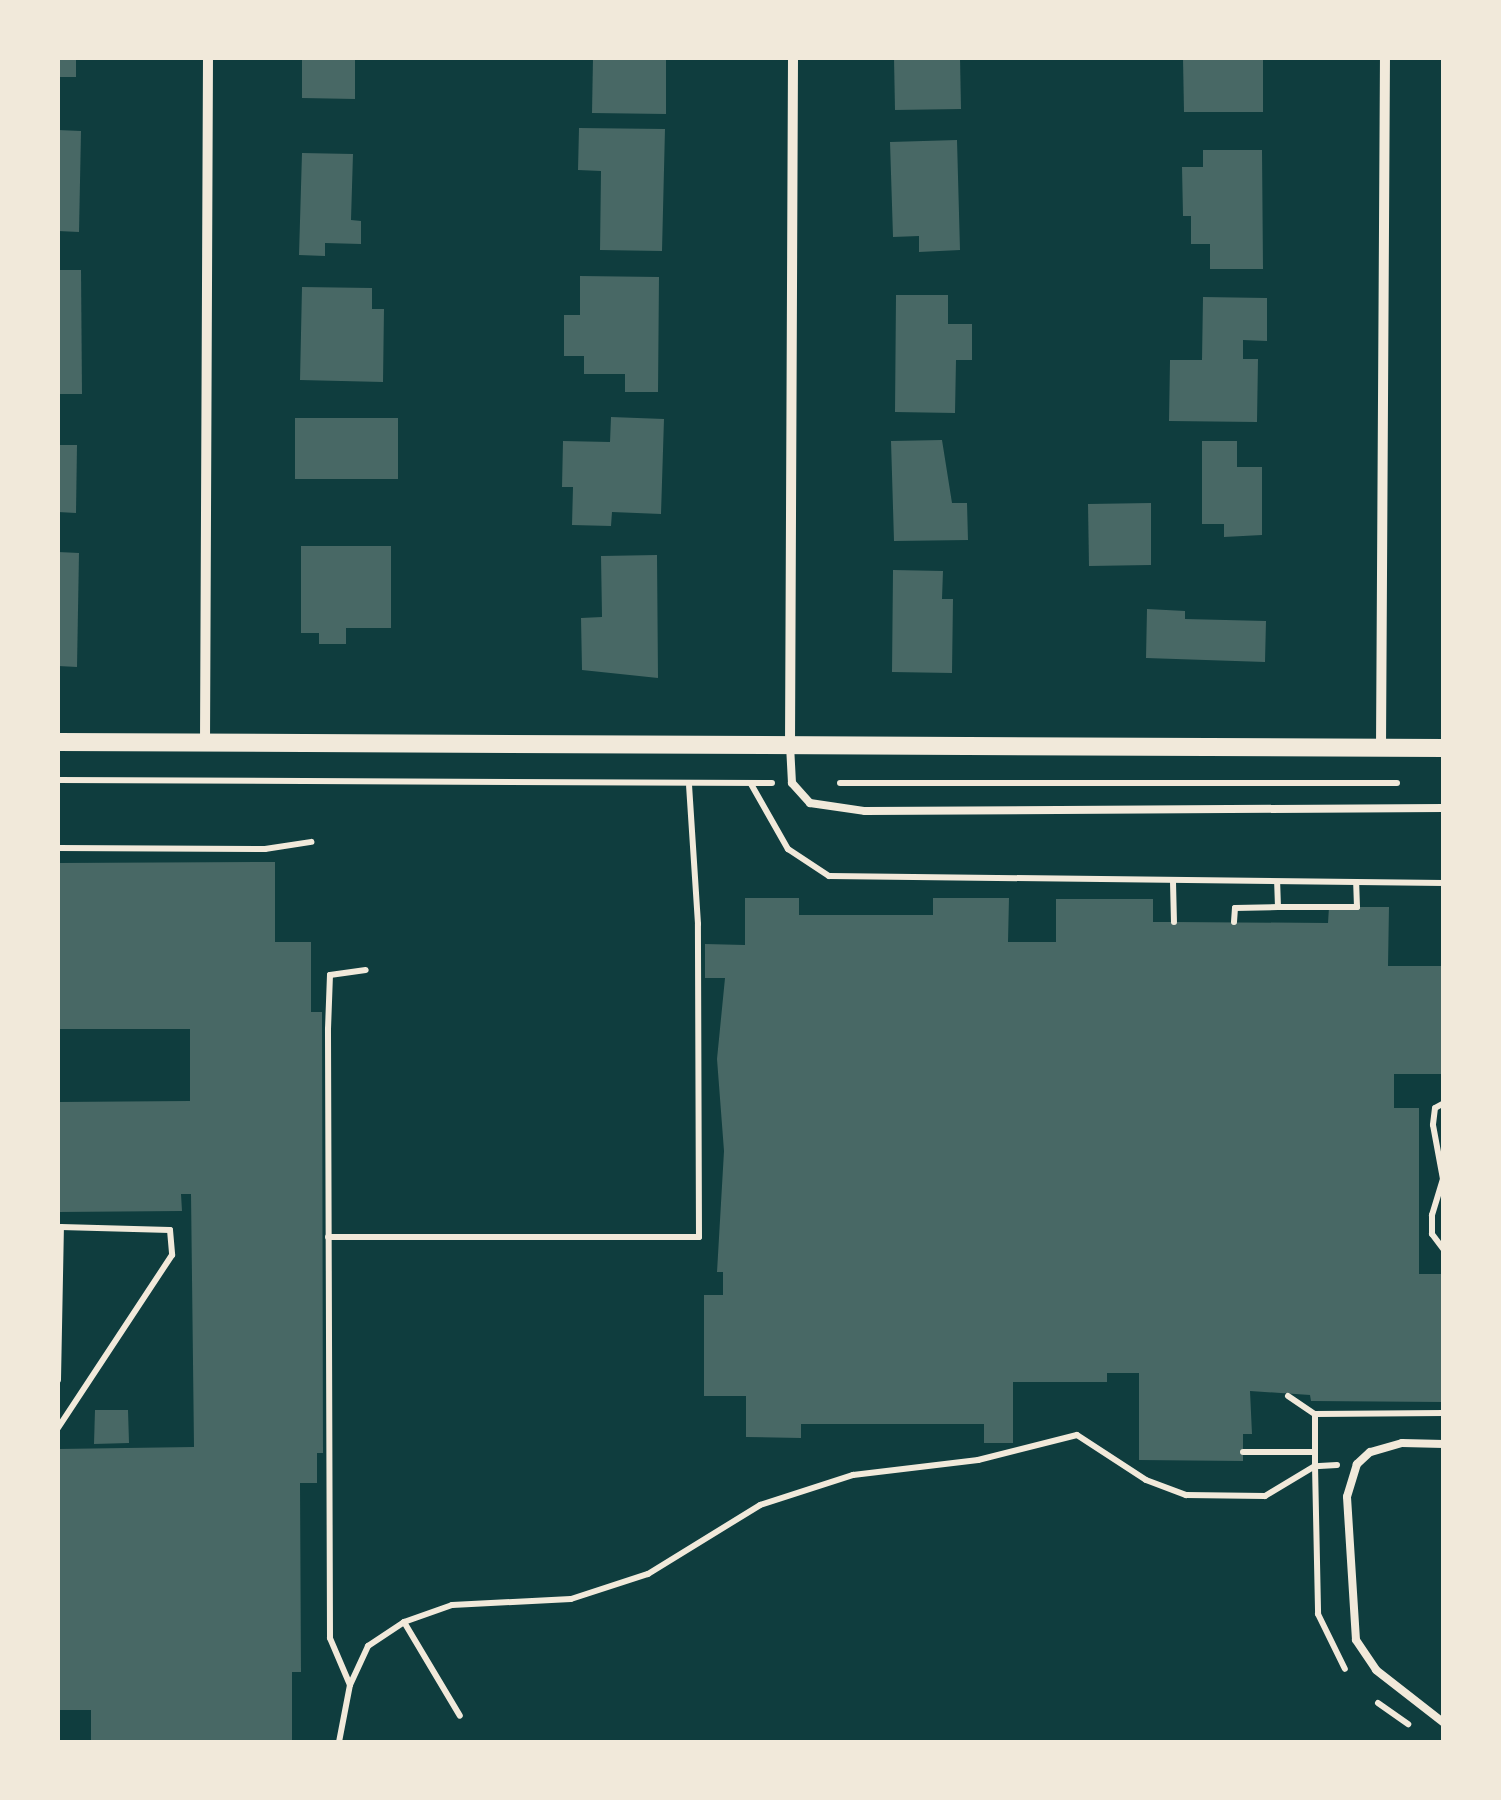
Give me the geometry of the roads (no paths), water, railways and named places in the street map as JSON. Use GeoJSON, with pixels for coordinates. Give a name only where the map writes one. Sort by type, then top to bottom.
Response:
{"type":"FeatureCollection","features":[{"type":"Feature","properties":{"kind":"street"},"geometry":{"type":"LineString","coordinates":[[205,743],[208,58]]}},
{"type":"Feature","properties":{"kind":"street"},"geometry":{"type":"LineString","coordinates":[[790,745],[793,58]]}},
{"type":"Feature","properties":{"kind":"street"},"geometry":{"type":"LineString","coordinates":[[1381,748],[1385,58]]}},
{"type":"Feature","properties":{"kind":"street"},"geometry":{"type":"LineString","coordinates":[[58,742],[1444,748]]}},
{"type":"Feature","properties":{"kind":"lane"},"geometry":{"type":"LineString","coordinates":[[790,745],[792,783],[810,803],[865,810],[1444,808]]}},
{"type":"Feature","properties":{"kind":"lane"},"geometry":{"type":"LineString","coordinates":[[1444,1444],[1402,1443],[1370,1452],[1357,1464],[1347,1497],[1356,1640],[1376,1670],[1444,1723]]}}]}
